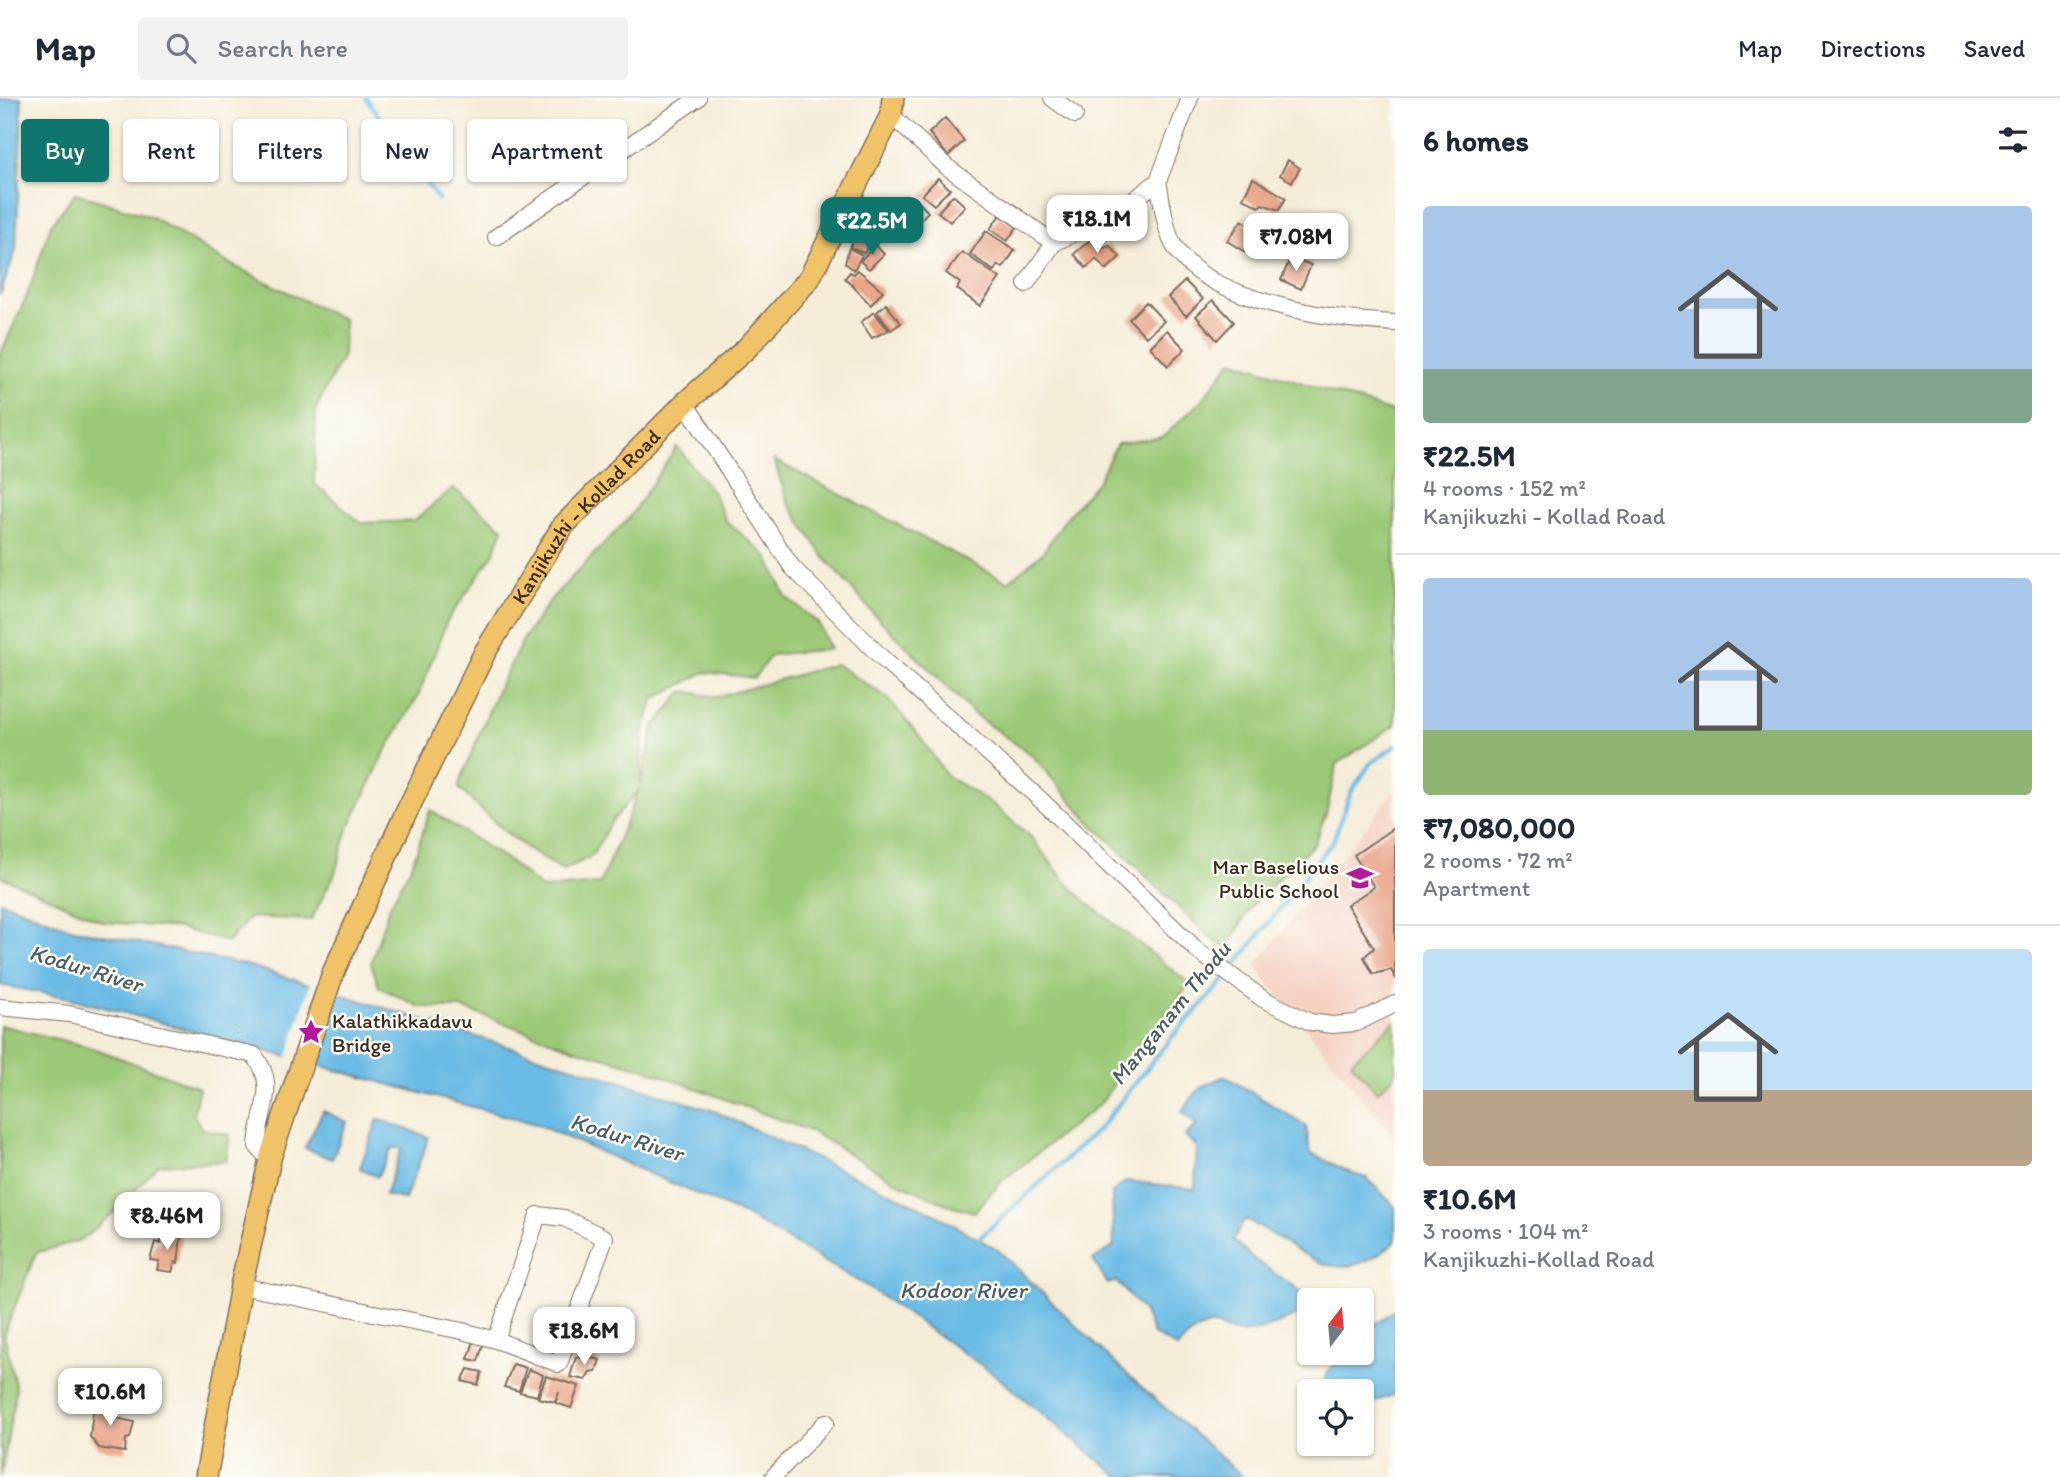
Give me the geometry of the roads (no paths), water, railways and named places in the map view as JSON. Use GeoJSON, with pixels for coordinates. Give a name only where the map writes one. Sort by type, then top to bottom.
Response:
{"type":"FeatureCollection","features":[{"type":"Feature","properties":{"kind":"main road","name":"Kanjikuzhi - Kollad Road"},"geometry":{"type":"LineString","coordinates":[[206,1477],[241,1286],[271,1155],[333,974],[405,815],[485,652],[563,526],[685,402],[747,348],[809,279],[892,106]]}},
{"type":"Feature","properties":{"kind":"street"},"geometry":{"type":"LineString","coordinates":[[496,237],[698,98]]}},
{"type":"Feature","properties":{"kind":"street"},"geometry":{"type":"LineString","coordinates":[[1052,98],[1075,115]]}},
{"type":"Feature","properties":{"kind":"street"},"geometry":{"type":"LineString","coordinates":[[1026,284],[1054,243],[1121,210],[1158,181],[1190,98]]}},
{"type":"Feature","properties":{"kind":"street"},"geometry":{"type":"LineString","coordinates":[[892,106],[947,167],[1054,243]]}},
{"type":"Feature","properties":{"kind":"street"},"geometry":{"type":"LineString","coordinates":[[1158,181],[1172,243],[1188,264],[1209,278],[1276,305],[1324,317],[1395,323]]}},
{"type":"Feature","properties":{"kind":"street"},"geometry":{"type":"LineString","coordinates":[[685,402],[792,566],[884,660],[1041,800],[1199,952],[1240,983],[1293,1014],[1318,1024],[1356,1023],[1395,1004]]}},
{"type":"Feature","properties":{"kind":"street"},"geometry":{"type":"LineString","coordinates":[[0,1007],[69,1014],[254,1055],[265,1069],[269,1087],[257,1146],[264,1154],[271,1155]]}},
{"type":"Feature","properties":{"kind":"street"},"geometry":{"type":"LineString","coordinates":[[241,1286],[496,1340],[559,1364],[605,1238],[564,1218],[538,1215],[496,1340]]}},
{"type":"Feature","properties":{"kind":"street"},"geometry":{"type":"LineString","coordinates":[[773,1477],[825,1422]]}},
{"type":"Feature","properties":{"kind":"water"},"geometry":{"type":"Polygon","coordinates":[[[0,98],[22,98],[16,249],[0,295],[0,98]]]}},
{"type":"Feature","properties":{"kind":"water","name":"Kodoor River"},"geometry":{"type":"Polygon","coordinates":[[[0,901],[70,928],[250,966],[714,1111],[929,1211],[998,1250],[1121,1369],[1243,1477],[1119,1477],[994,1374],[868,1287],[745,1215],[536,1124],[70,998],[0,985],[0,901]]]}},
{"type":"Feature","properties":{"kind":"water"},"geometry":{"type":"Polygon","coordinates":[[[1225,1076],[1306,1126],[1310,1153],[1367,1178],[1395,1207],[1395,1242],[1372,1258],[1353,1265],[1335,1266],[1318,1262],[1245,1219],[1233,1240],[1255,1260],[1297,1288],[1297,1314],[1252,1331],[1231,1331],[1216,1325],[1202,1327],[1188,1336],[1177,1348],[1153,1334],[1143,1310],[1116,1281],[1108,1284],[1093,1260],[1114,1246],[1112,1192],[1127,1181],[1195,1189],[1197,1147],[1185,1136],[1197,1125],[1182,1111],[1201,1087],[1225,1076]]]}},
{"type":"Feature","properties":{"kind":"water"},"geometry":{"type":"Polygon","coordinates":[[[323,1111],[347,1122],[332,1159],[305,1148],[323,1111]]]}},
{"type":"Feature","properties":{"kind":"water"},"geometry":{"type":"Polygon","coordinates":[[[378,1119],[429,1137],[405,1199],[385,1195],[402,1148],[392,1148],[377,1177],[360,1168],[378,1119]]]}},
{"type":"Feature","properties":{"kind":"water"},"geometry":{"type":"Polygon","coordinates":[[[1395,1310],[1395,1394],[1374,1401],[1374,1379],[1326,1379],[1334,1365],[1374,1365],[1374,1325],[1395,1310]]]}},
{"type":"Feature","properties":{"kind":"waterway"},"geometry":{"type":"LineString","coordinates":[[366,98],[438,199]]}},
{"type":"Feature","properties":{"kind":"waterway","name":"Manganam Thodu"},"geometry":{"type":"LineString","coordinates":[[974,1243],[1099,1129],[1172,1037],[1218,987],[1333,841],[1351,792],[1370,764],[1395,746]]}},
{"type":"Feature","properties":{"kind":"place","name":"Mar Baselious Public School"},"geometry":{"type":"Point","coordinates":[1360,878]}},
{"type":"Feature","properties":{"kind":"place","name":"Kalathikkadavu Bridge"},"geometry":{"type":"Point","coordinates":[311,1032]}},
{"type":"Feature","properties":{"kind":"water label","name":"Kodur River"},"geometry":{"type":"Point","coordinates":[86,968]}},
{"type":"Feature","properties":{"kind":"water label","name":"Kodur River"},"geometry":{"type":"Point","coordinates":[627,1137]}}]}
